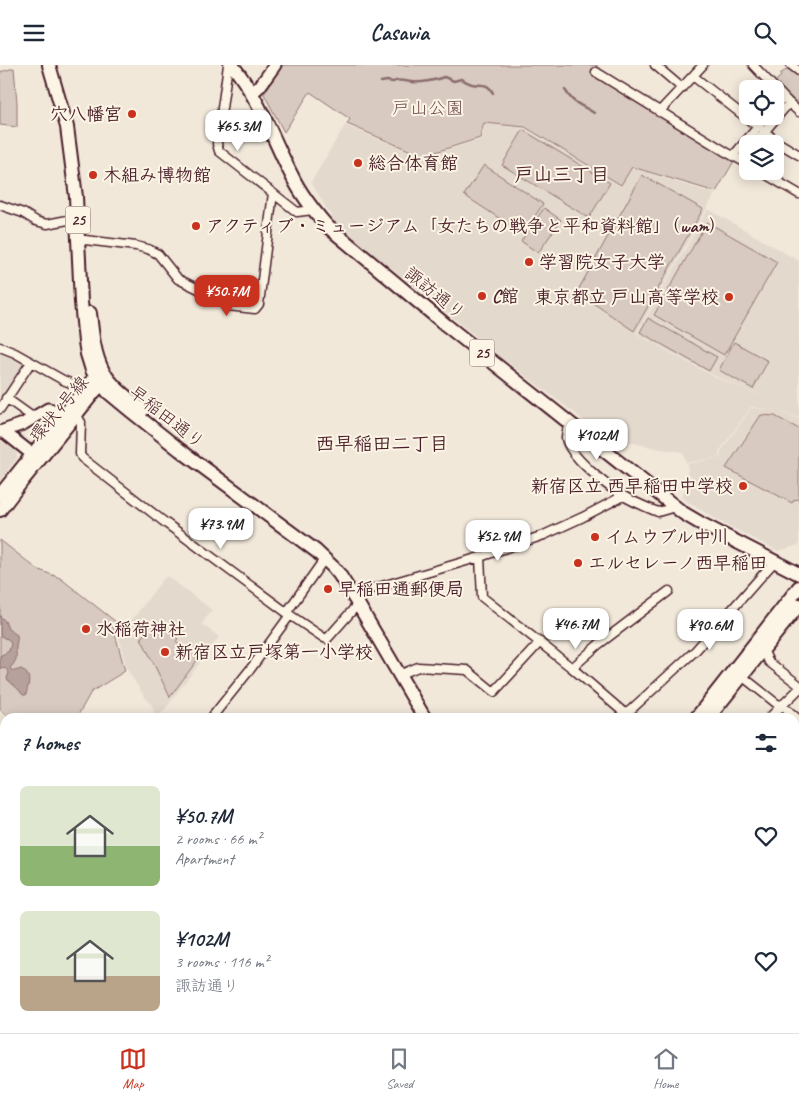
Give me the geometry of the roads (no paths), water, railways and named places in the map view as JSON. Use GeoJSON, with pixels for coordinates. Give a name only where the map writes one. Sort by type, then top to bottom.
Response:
{"type":"FeatureCollection","features":[{"type":"Feature","properties":{"kind":"main road","name":"早稲田通り"},"geometry":{"type":"LineString","coordinates":[[49,65],[67,127],[78,218],[81,302],[85,342],[92,369],[156,421],[327,550],[340,564],[422,713]]}},
{"type":"Feature","properties":{"kind":"main road","name":"早稲田通り"},"geometry":{"type":"LineString","coordinates":[[58,65],[74,127],[91,322],[102,378],[108,392],[324,558],[359,598],[430,713]]}},
{"type":"Feature","properties":{"kind":"main road","name":"諏訪通り"},"geometry":{"type":"LineString","coordinates":[[232,65],[260,106],[292,177],[313,210],[347,244],[675,507],[700,523],[799,574]]}},
{"type":"Feature","properties":{"kind":"main road","name":"環状4号線"},"geometry":{"type":"LineString","coordinates":[[0,510],[69,416],[85,389],[102,378]]}},
{"type":"Feature","properties":{"kind":"main road","name":"環状4号線"},"geometry":{"type":"LineString","coordinates":[[0,495],[32,454],[102,378]]}},
{"type":"Feature","properties":{"kind":"main road"},"geometry":{"type":"LineString","coordinates":[[700,713],[799,587]]}},
{"type":"Feature","properties":{"kind":"main road"},"geometry":{"type":"LineString","coordinates":[[712,713],[799,605]]}},
{"type":"Feature","properties":{"kind":"street"},"geometry":{"type":"LineString","coordinates":[[228,65],[217,144],[218,149],[297,211],[313,210]]}},
{"type":"Feature","properties":{"kind":"street"},"geometry":{"type":"LineString","coordinates":[[252,93],[260,86],[275,65]]}},
{"type":"Feature","properties":{"kind":"street"},"geometry":{"type":"LineString","coordinates":[[655,65],[682,88]]}},
{"type":"Feature","properties":{"kind":"street"},"geometry":{"type":"LineString","coordinates":[[660,112],[703,65]]}},
{"type":"Feature","properties":{"kind":"street"},"geometry":{"type":"LineString","coordinates":[[753,65],[799,112]]}},
{"type":"Feature","properties":{"kind":"street"},"geometry":{"type":"LineString","coordinates":[[791,65],[799,71]]}},
{"type":"Feature","properties":{"kind":"street"},"geometry":{"type":"LineString","coordinates":[[596,72],[739,159]]}},
{"type":"Feature","properties":{"kind":"street"},"geometry":{"type":"LineString","coordinates":[[692,76],[779,143],[799,155]]}},
{"type":"Feature","properties":{"kind":"street"},"geometry":{"type":"LineString","coordinates":[[733,155],[761,129],[786,100]]}},
{"type":"Feature","properties":{"kind":"street"},"geometry":{"type":"LineString","coordinates":[[758,135],[763,125]]}},
{"type":"Feature","properties":{"kind":"street"},"geometry":{"type":"LineString","coordinates":[[776,180],[799,193]]}},
{"type":"Feature","properties":{"kind":"street"},"geometry":{"type":"LineString","coordinates":[[85,239],[148,249],[158,254],[178,279],[215,297],[228,306],[255,309],[259,304],[273,193]]}},
{"type":"Feature","properties":{"kind":"street"},"geometry":{"type":"LineString","coordinates":[[0,205],[47,224],[78,218]]}},
{"type":"Feature","properties":{"kind":"street"},"geometry":{"type":"LineString","coordinates":[[0,347],[63,380],[85,389]]}},
{"type":"Feature","properties":{"kind":"street"},"geometry":{"type":"LineString","coordinates":[[0,409],[31,362]]}},
{"type":"Feature","properties":{"kind":"street"},"geometry":{"type":"LineString","coordinates":[[6,399],[34,418]]}},
{"type":"Feature","properties":{"kind":"street"},"geometry":{"type":"LineString","coordinates":[[1,431],[23,424],[48,409],[81,421],[80,454],[82,458],[288,613],[327,639],[366,591],[480,557],[544,535],[624,496]]}},
{"type":"Feature","properties":{"kind":"street"},"geometry":{"type":"LineString","coordinates":[[569,422],[566,439],[572,450],[593,473],[624,496],[658,512],[675,507]]}},
{"type":"Feature","properties":{"kind":"street"},"geometry":{"type":"LineString","coordinates":[[1,431],[32,454]]}},
{"type":"Feature","properties":{"kind":"street"},"geometry":{"type":"LineString","coordinates":[[480,557],[482,597],[572,668],[623,713]]}},
{"type":"Feature","properties":{"kind":"street"},"geometry":{"type":"LineString","coordinates":[[215,713],[257,660],[324,558]]}},
{"type":"Feature","properties":{"kind":"street"},"geometry":{"type":"LineString","coordinates":[[631,713],[696,650],[774,562]]}},
{"type":"Feature","properties":{"kind":"street"},"geometry":{"type":"LineString","coordinates":[[572,668],[599,643],[669,591]]}},
{"type":"Feature","properties":{"kind":"street"},"geometry":{"type":"LineString","coordinates":[[406,672],[418,667],[466,670],[494,691],[540,642]]}},
{"type":"Feature","properties":{"kind":"street"},"geometry":{"type":"LineString","coordinates":[[763,650],[769,662],[799,685]]}},
{"type":"Feature","properties":{"kind":"street"},"geometry":{"type":"LineString","coordinates":[[741,677],[791,713]]}},
{"type":"Feature","properties":{"kind":"street"},"geometry":{"type":"LineString","coordinates":[[774,713],[799,689]]}},
{"type":"Feature","properties":{"kind":"waterway"},"geometry":{"type":"LineString","coordinates":[[381,82],[400,80],[420,82],[444,77],[454,81],[461,79],[472,84],[484,85],[493,93]]}},
{"type":"Feature","properties":{"kind":"waterway"},"geometry":{"type":"LineString","coordinates":[[565,90],[574,101],[594,113]]}},
{"type":"Feature","properties":{"kind":"place","name":"穴八幡宮"},"geometry":{"type":"Point","coordinates":[132,114]}},
{"type":"Feature","properties":{"kind":"place","name":"総合体育館"},"geometry":{"type":"Point","coordinates":[358,163]}},
{"type":"Feature","properties":{"kind":"place","name":"木組み博物館"},"geometry":{"type":"Point","coordinates":[93,175]}},
{"type":"Feature","properties":{"kind":"place","name":"アクティブ・ミュージアム「女たちの戦争と平和資料館」（wam）"},"geometry":{"type":"Point","coordinates":[196,226]}},
{"type":"Feature","properties":{"kind":"place","name":"学習院女子大学"},"geometry":{"type":"Point","coordinates":[529,262]}},
{"type":"Feature","properties":{"kind":"place","name":"C館"},"geometry":{"type":"Point","coordinates":[482,296]}},
{"type":"Feature","properties":{"kind":"place","name":"東京都立 戸山高等学校"},"geometry":{"type":"Point","coordinates":[729,297]}},
{"type":"Feature","properties":{"kind":"place","name":"新宿区立 西早稲田中学校"},"geometry":{"type":"Point","coordinates":[743,486]}},
{"type":"Feature","properties":{"kind":"place","name":"イムウブル中川"},"geometry":{"type":"Point","coordinates":[595,537]}},
{"type":"Feature","properties":{"kind":"place","name":"エルセレーノ西早稲田"},"geometry":{"type":"Point","coordinates":[578,563]}},
{"type":"Feature","properties":{"kind":"place","name":"早稲田通郵便局"},"geometry":{"type":"Point","coordinates":[328,589]}},
{"type":"Feature","properties":{"kind":"place","name":"水稲荷神社"},"geometry":{"type":"Point","coordinates":[86,629]}},
{"type":"Feature","properties":{"kind":"place","name":"新宿区立戸塚第一小学校"},"geometry":{"type":"Point","coordinates":[165,652]}},
{"type":"Feature","properties":{"kind":"district","name":"戸山三丁目"},"geometry":{"type":"Point","coordinates":[562,175]}},
{"type":"Feature","properties":{"kind":"district","name":"西早稲田二丁目"},"geometry":{"type":"Point","coordinates":[382,444]}},
{"type":"Feature","properties":{"kind":"park label","name":"戸山公園"},"geometry":{"type":"Point","coordinates":[428,108]}}]}
